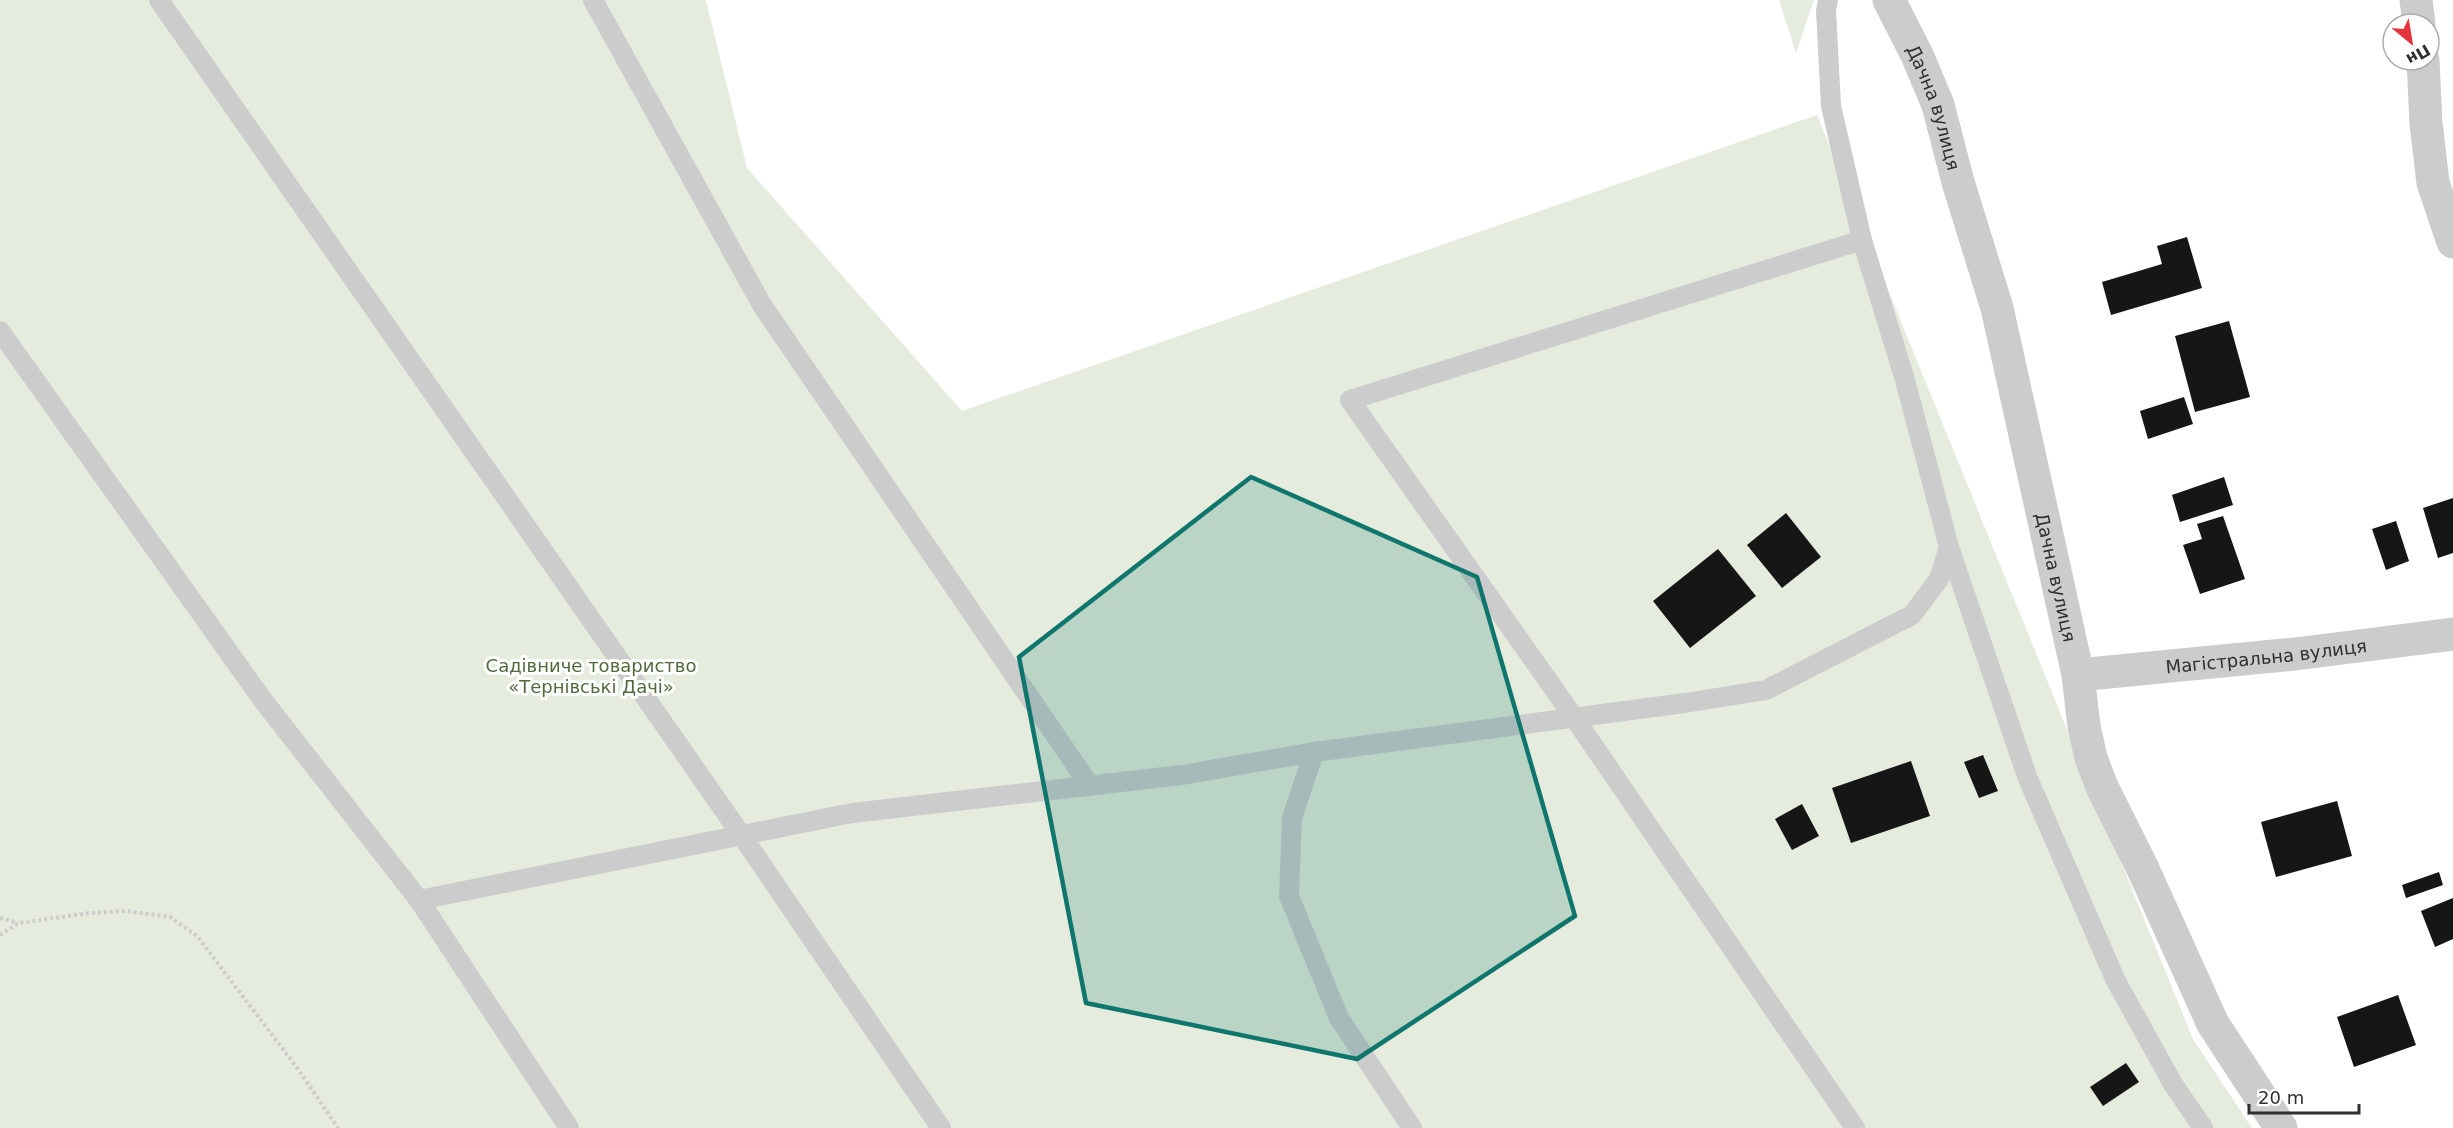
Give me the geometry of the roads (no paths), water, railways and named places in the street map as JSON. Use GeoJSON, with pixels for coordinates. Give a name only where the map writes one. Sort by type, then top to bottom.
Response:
{"type":"FeatureCollection","features":[{"type":"Feature","properties":{"kind":"street","name":"Дачна вулиця"},"geometry":{"type":"LineString","coordinates":[[1889,0],[1938,105],[1958,182],[1997,308],[2078,675],[2084,726],[2091,758],[2102,788],[2143,869],[2213,1024],[2281,1128]]}},
{"type":"Feature","properties":{"kind":"street"},"geometry":{"type":"LineString","coordinates":[[2424,72],[2426,123],[2433,183],[2453,242]]}},
{"type":"Feature","properties":{"kind":"street","name":"Магістральна вулиця"},"geometry":{"type":"LineString","coordinates":[[2078,675],[2295,654],[2453,634]]}},
{"type":"Feature","properties":{"kind":"lane"},"geometry":{"type":"LineString","coordinates":[[159,0],[742,836],[941,1128]]}},
{"type":"Feature","properties":{"kind":"lane"},"geometry":{"type":"LineString","coordinates":[[593,0],[762,305],[1090,786]]}},
{"type":"Feature","properties":{"kind":"lane"},"geometry":{"type":"LineString","coordinates":[[1828,0],[1826,11],[1831,106],[1862,240],[1905,380],[1949,547],[2028,779],[2116,981],[2174,1084],[2203,1128]]}},
{"type":"Feature","properties":{"kind":"lane"},"geometry":{"type":"LineString","coordinates":[[1855,1128],[1573,716],[1350,400],[1862,240]]}},
{"type":"Feature","properties":{"kind":"lane"},"geometry":{"type":"LineString","coordinates":[[0,330],[262,699],[419,900],[569,1128]]}},
{"type":"Feature","properties":{"kind":"lane"},"geometry":{"type":"LineString","coordinates":[[419,900],[852,813],[1182,775],[1314,752],[1685,703],[1766,690],[1912,615],[1939,579],[1949,547]]}},
{"type":"Feature","properties":{"kind":"lane"},"geometry":{"type":"LineString","coordinates":[[1314,752],[1292,818],[1289,896],[1340,1018],[1412,1128]]}},
{"type":"Feature","properties":{"kind":"park label","name":"Садівниче товариство «Тернівські Дачі»"},"geometry":{"type":"Point","coordinates":[591,675]}}]}
